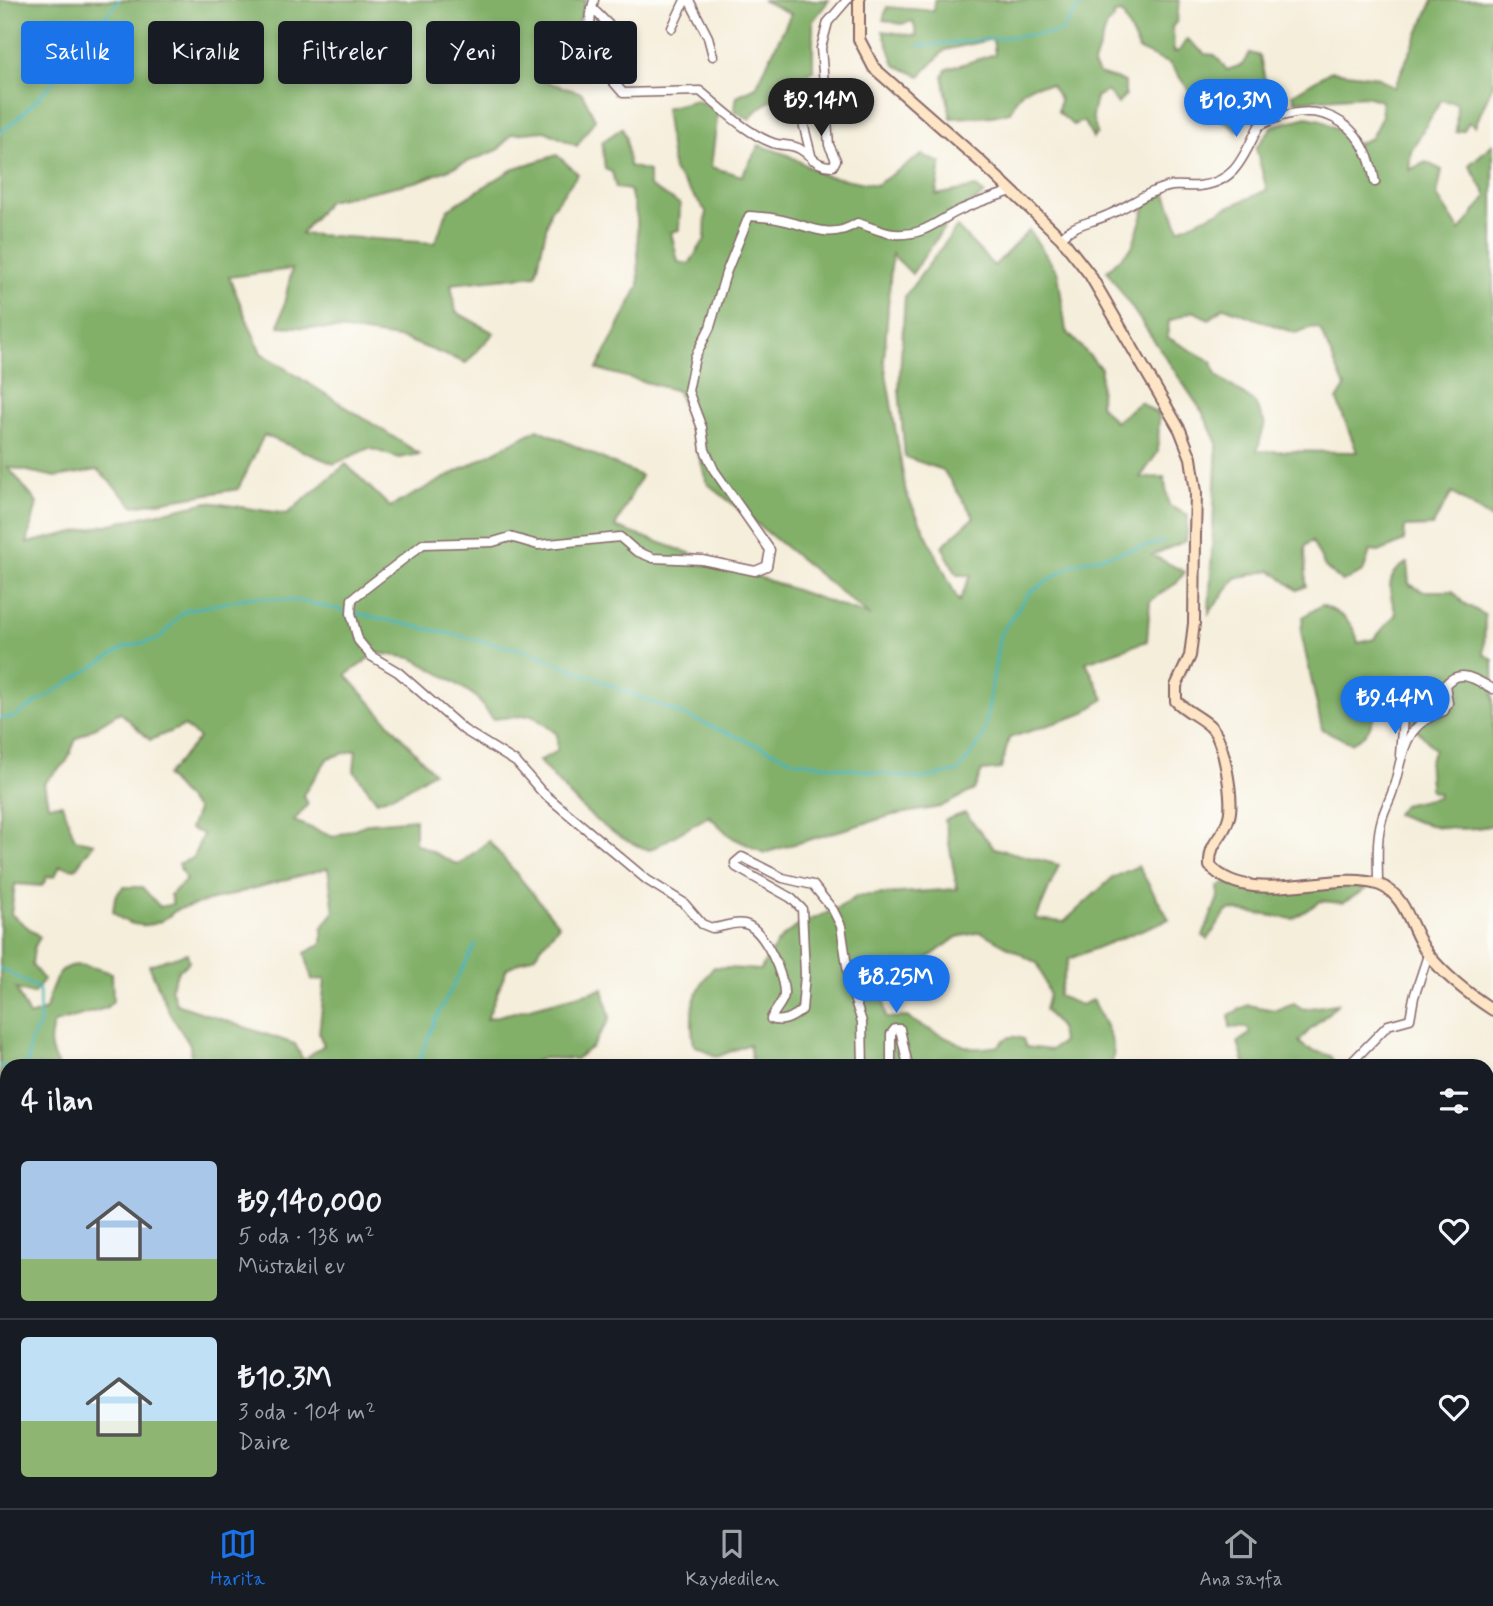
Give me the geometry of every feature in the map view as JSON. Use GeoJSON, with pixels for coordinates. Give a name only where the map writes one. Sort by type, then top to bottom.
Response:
{"type":"FeatureCollection","features":[{"type":"Feature","properties":{"kind":"main road"},"geometry":{"type":"LineString","coordinates":[[859,0],[859,39],[874,68],[1061,238],[1090,275],[1180,430],[1191,458],[1196,492],[1194,623],[1190,656],[1176,686],[1176,701],[1187,713],[1213,728],[1226,762],[1230,815],[1209,850],[1210,866],[1221,878],[1277,888],[1356,882],[1378,884],[1399,899],[1428,955],[1449,976],[1493,1010]]}},
{"type":"Feature","properties":{"kind":"street"},"geometry":{"type":"LineString","coordinates":[[672,28],[687,0]]}},
{"type":"Feature","properties":{"kind":"street"},"geometry":{"type":"LineString","coordinates":[[687,0],[708,37],[713,56]]}},
{"type":"Feature","properties":{"kind":"street"},"geometry":{"type":"LineString","coordinates":[[593,4],[590,39],[611,80],[623,93],[701,91],[736,121],[772,143],[799,148],[812,159],[833,166],[836,160],[830,145],[821,48],[828,22],[847,0]]}},
{"type":"Feature","properties":{"kind":"street"},"geometry":{"type":"LineString","coordinates":[[593,4],[608,21]]}},
{"type":"Feature","properties":{"kind":"street"},"geometry":{"type":"LineString","coordinates":[[1061,238],[1069,228],[1108,216],[1149,193],[1172,186],[1200,187],[1225,179],[1240,166],[1259,126],[1293,112],[1317,111],[1344,124],[1356,135],[1371,159],[1374,182]]}},
{"type":"Feature","properties":{"kind":"street"},"geometry":{"type":"LineString","coordinates":[[803,123],[812,159]]}},
{"type":"Feature","properties":{"kind":"street"},"geometry":{"type":"LineString","coordinates":[[863,1059],[862,1022],[850,986],[842,926],[820,892],[813,886],[783,878],[742,857],[735,863],[736,867],[791,898],[803,909],[805,974],[802,1010],[793,1017],[779,1021],[771,1019],[784,999],[783,983],[779,969],[758,933],[746,924],[731,923],[712,929],[702,923],[684,903],[647,880],[542,792],[516,761],[464,730],[398,672],[371,656],[358,640],[351,613],[352,599],[423,544],[493,542],[510,537],[538,545],[620,537],[636,551],[653,558],[702,560],[755,571],[766,566],[769,550],[714,470],[705,450],[702,428],[688,391],[695,357],[710,327],[726,273],[749,216],[779,219],[832,233],[846,230],[858,223],[891,234],[911,234],[940,224],[955,212],[975,203],[1012,191]]}},
{"type":"Feature","properties":{"kind":"street"},"geometry":{"type":"LineString","coordinates":[[1400,755],[1418,726],[1429,716],[1444,711],[1448,703],[1445,685],[1450,679],[1460,675],[1471,677],[1493,689]]}},
{"type":"Feature","properties":{"kind":"street"},"geometry":{"type":"LineString","coordinates":[[1378,884],[1381,820],[1393,792],[1400,755],[1404,704],[1410,691],[1401,689],[1393,697]]}},
{"type":"Feature","properties":{"kind":"street"},"geometry":{"type":"LineString","coordinates":[[1355,1059],[1388,1025],[1410,1019],[1413,997],[1428,955]]}},
{"type":"Feature","properties":{"kind":"street"},"geometry":{"type":"LineString","coordinates":[[891,1059],[891,1034],[895,1029],[900,1029],[907,1059]]}},
{"type":"Feature","properties":{"kind":"green space"},"geometry":{"type":"Polygon","coordinates":[[[0,0],[586,0],[580,21],[534,21],[534,84],[554,84],[582,93],[595,119],[577,146],[545,131],[512,134],[498,150],[419,181],[328,201],[301,234],[435,243],[448,209],[515,168],[557,155],[578,174],[550,211],[536,275],[451,284],[456,312],[494,333],[466,363],[404,339],[346,330],[279,326],[292,269],[229,277],[261,353],[420,454],[399,458],[369,448],[334,464],[264,435],[238,489],[134,506],[98,470],[56,477],[8,467],[37,503],[27,543],[208,502],[287,514],[346,464],[390,507],[538,429],[641,476],[615,527],[870,616],[708,484],[678,391],[597,369],[639,286],[637,218],[630,190],[616,188],[612,172],[605,169],[602,142],[622,128],[626,138],[629,166],[649,171],[649,186],[680,204],[679,230],[671,232],[678,262],[689,264],[705,239],[706,211],[673,170],[665,108],[696,100],[718,111],[711,167],[742,176],[759,145],[788,155],[823,175],[876,185],[922,155],[941,163],[936,195],[976,187],[985,194],[950,219],[912,274],[892,254],[884,361],[906,493],[959,602],[971,575],[957,575],[942,546],[974,517],[943,470],[905,457],[899,389],[905,296],[957,227],[994,266],[1029,230],[1058,273],[1066,331],[1101,368],[1100,405],[1115,422],[1140,402],[1159,415],[1158,452],[1140,478],[1164,477],[1169,506],[1188,515],[1186,541],[1152,555],[1185,572],[1175,584],[1150,601],[1147,641],[1086,662],[1104,699],[1082,714],[1009,738],[1001,769],[982,771],[974,790],[940,807],[893,815],[764,853],[731,837],[709,816],[650,850],[618,836],[589,814],[539,761],[557,751],[557,734],[532,715],[493,719],[475,696],[412,658],[377,653],[346,675],[433,772],[405,790],[377,801],[354,771],[356,750],[328,758],[303,795],[308,804],[294,821],[333,837],[370,823],[415,819],[415,843],[458,865],[489,841],[559,925],[534,956],[507,968],[487,1019],[603,989],[610,1018],[592,1047],[575,1059],[304,1059],[324,1045],[319,1034],[325,979],[312,980],[305,953],[322,944],[322,928],[334,912],[328,868],[176,910],[153,924],[136,925],[120,918],[113,912],[115,897],[123,887],[142,887],[160,907],[173,904],[170,895],[186,880],[178,864],[193,858],[203,834],[190,829],[197,810],[166,776],[199,738],[184,726],[150,740],[120,712],[76,739],[67,761],[44,783],[48,805],[62,804],[75,839],[94,843],[75,869],[60,866],[55,876],[47,877],[42,886],[15,884],[11,914],[40,937],[34,948],[32,965],[44,980],[33,994],[16,989],[29,1016],[46,1010],[55,981],[66,968],[84,966],[112,973],[113,1001],[106,1008],[54,1023],[50,1045],[55,1059],[0,1059],[0,0]]]}},
{"type":"Feature","properties":{"kind":"green space"},"geometry":{"type":"Polygon","coordinates":[[[762,0],[829,0],[813,21],[813,70],[756,111],[750,119],[734,111],[737,96],[756,87],[791,14],[762,0]]]}},
{"type":"Feature","properties":{"kind":"green space"},"geometry":{"type":"Polygon","coordinates":[[[934,0],[1179,0],[1177,21],[1172,27],[1174,52],[1179,51],[1187,39],[1205,54],[1215,55],[1227,70],[1242,65],[1250,53],[1260,56],[1265,80],[1254,83],[1257,102],[1250,113],[1240,115],[1238,131],[1198,103],[1170,64],[1139,50],[1122,13],[1114,14],[1114,19],[1107,25],[1093,66],[1099,74],[1125,82],[1125,95],[1118,104],[1107,91],[1096,97],[1092,116],[1097,133],[1093,138],[1083,121],[1073,125],[1058,112],[1060,99],[1051,85],[1025,90],[1017,98],[1010,112],[992,116],[951,118],[943,76],[947,69],[995,54],[993,39],[945,50],[920,76],[895,65],[883,31],[917,36],[913,21],[901,24],[883,20],[887,7],[934,11],[934,0]]]}},
{"type":"Feature","properties":{"kind":"green space"},"geometry":{"type":"Polygon","coordinates":[[[1433,0],[1493,0],[1493,84],[1475,126],[1469,122],[1464,130],[1456,132],[1457,103],[1441,100],[1411,151],[1409,170],[1426,162],[1442,170],[1437,196],[1460,231],[1487,196],[1469,165],[1493,144],[1493,520],[1452,493],[1432,526],[1405,527],[1404,541],[1379,552],[1370,551],[1363,572],[1342,582],[1325,567],[1312,541],[1305,546],[1306,586],[1297,590],[1271,570],[1236,578],[1209,613],[1217,443],[1203,413],[1107,271],[1132,247],[1149,196],[1166,194],[1179,229],[1267,190],[1256,148],[1273,126],[1307,117],[1321,120],[1343,132],[1357,144],[1371,138],[1382,116],[1381,101],[1366,96],[1295,101],[1293,94],[1331,71],[1378,77],[1394,88],[1433,0]],[[1224,307],[1209,319],[1193,311],[1169,321],[1167,337],[1212,362],[1216,375],[1254,402],[1265,423],[1257,451],[1357,452],[1337,400],[1345,387],[1320,329],[1313,327],[1295,333],[1224,307]]]}},
{"type":"Feature","properties":{"kind":"green space"},"geometry":{"type":"Polygon","coordinates":[[[1407,563],[1409,584],[1422,591],[1453,591],[1463,603],[1485,615],[1484,654],[1493,660],[1493,825],[1444,827],[1396,814],[1403,805],[1438,797],[1439,793],[1430,791],[1429,766],[1435,750],[1407,718],[1409,685],[1394,689],[1379,698],[1371,724],[1365,734],[1353,742],[1322,729],[1301,632],[1303,617],[1322,605],[1346,619],[1354,629],[1358,643],[1374,639],[1396,614],[1390,585],[1395,573],[1407,563]]]}},
{"type":"Feature","properties":{"kind":"green space"},"geometry":{"type":"Polygon","coordinates":[[[965,813],[994,848],[1059,865],[1036,919],[1064,922],[1112,878],[1138,866],[1169,919],[1069,959],[1058,996],[1081,1005],[1092,1000],[1112,1040],[1113,1059],[752,1059],[749,1044],[717,1057],[694,1045],[692,1012],[696,995],[714,967],[760,970],[777,944],[791,930],[857,896],[957,889],[945,820],[965,813]],[[981,932],[957,937],[914,968],[882,978],[886,1018],[907,1017],[972,1048],[999,1046],[1012,1037],[1023,1039],[1026,1047],[1051,1050],[1062,1042],[1060,1028],[1045,1010],[1049,994],[1038,964],[981,932]]]}},
{"type":"Feature","properties":{"kind":"green space"},"geometry":{"type":"Polygon","coordinates":[[[1224,883],[1285,891],[1355,887],[1366,889],[1343,903],[1321,901],[1293,919],[1232,910],[1226,912],[1208,939],[1203,936],[1219,895],[1218,887],[1224,883]]]}},
{"type":"Feature","properties":{"kind":"green space"},"geometry":{"type":"Polygon","coordinates":[[[187,953],[189,962],[178,971],[171,988],[176,1004],[295,1044],[302,1059],[192,1059],[190,1045],[169,1012],[149,965],[187,953]]]}},
{"type":"Feature","properties":{"kind":"green space"},"geometry":{"type":"Polygon","coordinates":[[[1294,1003],[1303,1009],[1337,1004],[1299,1042],[1306,1048],[1331,1056],[1332,1059],[1243,1059],[1238,1042],[1251,1033],[1247,1028],[1230,1027],[1229,1015],[1248,1005],[1275,1010],[1294,1003]]]}},
{"type":"Feature","properties":{"kind":"waterway"},"geometry":{"type":"LineString","coordinates":[[0,133],[34,103],[119,0]]}},
{"type":"Feature","properties":{"kind":"waterway"},"geometry":{"type":"LineString","coordinates":[[919,46],[1061,32],[1084,0]]}},
{"type":"Feature","properties":{"kind":"waterway"},"geometry":{"type":"LineString","coordinates":[[0,718],[12,718],[125,647],[159,639],[184,611],[252,597],[300,601],[528,651],[796,761],[921,779],[959,771],[984,736],[1000,634],[1029,593],[1075,563],[1163,542]]}},
{"type":"Feature","properties":{"kind":"waterway"},"geometry":{"type":"LineString","coordinates":[[420,1059],[435,1020],[476,943]]}},
{"type":"Feature","properties":{"kind":"waterway"},"geometry":{"type":"LineString","coordinates":[[0,968],[39,989],[40,1024],[30,1043],[28,1059]]}}]}
